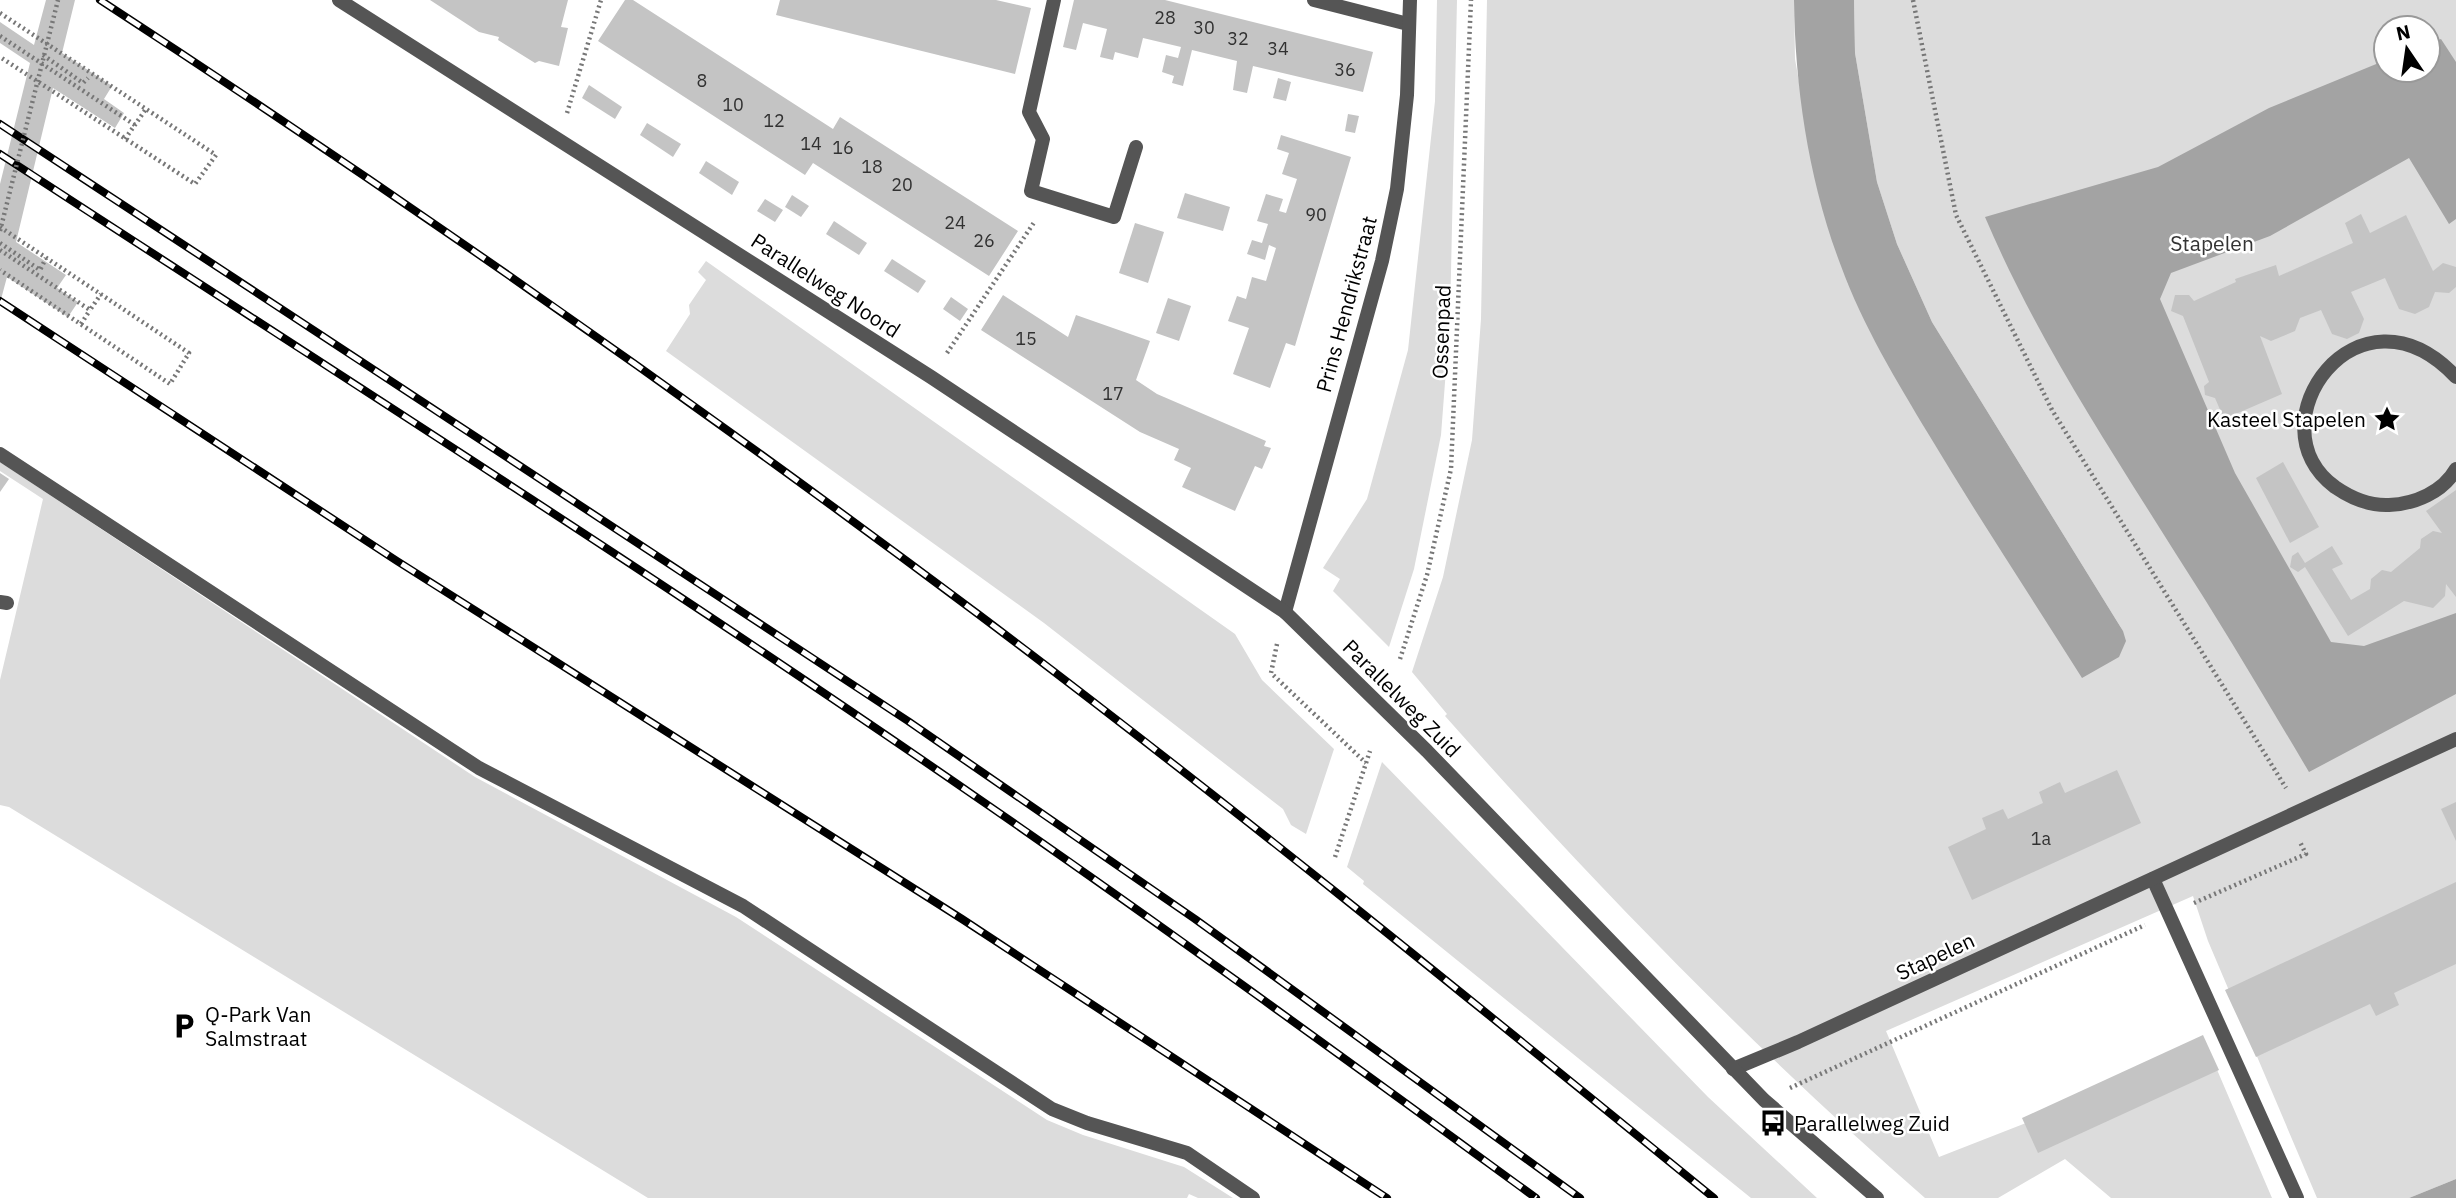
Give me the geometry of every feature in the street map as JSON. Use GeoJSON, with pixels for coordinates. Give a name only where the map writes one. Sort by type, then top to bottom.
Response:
{"type":"FeatureCollection","features":[{"type":"Feature","properties":{"kind":"street","name":"Parallelweg Noord"},"geometry":{"type":"LineString","coordinates":[[339,0],[931,377],[1285,612]]}},
{"type":"Feature","properties":{"kind":"street"},"geometry":{"type":"LineString","coordinates":[[1054,0],[1030,112],[1043,139],[1031,191],[1050,199],[1114,216],[1136,147]]}},
{"type":"Feature","properties":{"kind":"street"},"geometry":{"type":"LineString","coordinates":[[1314,0],[1408,24]]}},
{"type":"Feature","properties":{"kind":"street","name":"Prins Hendrikstraat"},"geometry":{"type":"LineString","coordinates":[[1285,612],[1381,261],[1397,189],[1407,95],[1410,0]]}},
{"type":"Feature","properties":{"kind":"street"},"geometry":{"type":"LineString","coordinates":[[2456,377],[2438,358],[2415,345],[2390,341],[2364,344],[2340,356],[2320,376],[2307,401],[2304,430],[2312,458],[2328,481],[2351,498],[2378,506],[2407,504],[2433,492],[2456,469]]}},
{"type":"Feature","properties":{"kind":"street"},"geometry":{"type":"LineString","coordinates":[[0,454],[479,768],[743,906],[1052,1108],[1087,1123],[1187,1153],[1253,1198]]}},
{"type":"Feature","properties":{"kind":"street","name":"Parallelweg Zuid"},"geometry":{"type":"LineString","coordinates":[[1285,612],[1427,751],[1764,1100],[1877,1198]]}},
{"type":"Feature","properties":{"kind":"street","name":"Stapelen"},"geometry":{"type":"LineString","coordinates":[[1733,1069],[2456,739]]}},
{"type":"Feature","properties":{"kind":"street"},"geometry":{"type":"LineString","coordinates":[[2153,879],[2297,1198]]}},
{"type":"Feature","properties":{"kind":"path"},"geometry":{"type":"LineString","coordinates":[[0,270],[170,384],[189,353],[0,229],[58,0]]}},
{"type":"Feature","properties":{"kind":"path"},"geometry":{"type":"LineString","coordinates":[[559,140],[601,0]]}},
{"type":"Feature","properties":{"kind":"path","name":"Ossenpad"},"geometry":{"type":"LineString","coordinates":[[1400,659],[1427,575],[1451,469],[1471,0]]}},
{"type":"Feature","properties":{"kind":"path"},"geometry":{"type":"LineString","coordinates":[[1764,1100],[2306,854],[2294,813],[2052,410],[1956,215],[1913,0]]}},
{"type":"Feature","properties":{"kind":"path"},"geometry":{"type":"LineString","coordinates":[[0,13],[216,155],[195,184],[0,57]]}},
{"type":"Feature","properties":{"kind":"path"},"geometry":{"type":"LineString","coordinates":[[0,36],[135,125]]}},
{"type":"Feature","properties":{"kind":"path"},"geometry":{"type":"LineString","coordinates":[[43,55],[83,83],[88,78]]}},
{"type":"Feature","properties":{"kind":"path"},"geometry":{"type":"LineString","coordinates":[[125,139],[146,109]]}},
{"type":"Feature","properties":{"kind":"path"},"geometry":{"type":"LineString","coordinates":[[931,377],[1050,199]]}},
{"type":"Feature","properties":{"kind":"path"},"geometry":{"type":"LineString","coordinates":[[0,243],[40,270],[46,258]]}},
{"type":"Feature","properties":{"kind":"path"},"geometry":{"type":"LineString","coordinates":[[0,250],[90,310]]}},
{"type":"Feature","properties":{"kind":"path"},"geometry":{"type":"LineString","coordinates":[[81,324],[101,294]]}},
{"type":"Feature","properties":{"kind":"path"},"geometry":{"type":"LineString","coordinates":[[1285,612],[1271,673],[1366,763]]}},
{"type":"Feature","properties":{"kind":"path"},"geometry":{"type":"LineString","coordinates":[[1335,857],[1370,751]]}},
{"type":"Feature","properties":{"kind":"green space"},"geometry":{"type":"Polygon","coordinates":[[[1437,0],[1457,0],[1450,317],[1441,435],[1414,569],[1389,647],[1333,591],[1340,579],[1323,568],[1367,499],[1408,350],[1435,101],[1437,0]]]}},
{"type":"Feature","properties":{"kind":"green space"},"geometry":{"type":"Polygon","coordinates":[[[1487,0],[1794,0],[1795,59],[1819,196],[2123,631],[1932,322],[1897,244],[1877,182],[1855,53],[1854,0],[2456,0],[2456,1179],[2409,1198],[2317,1198],[2208,941],[2193,896],[1886,1031],[1939,1157],[2026,1123],[2215,1065],[2272,1198],[2111,1198],[2065,1159],[1998,1198],[1925,1198],[1799,1084],[1618,904],[1445,716],[1447,714],[1412,672],[1443,577],[1472,440],[1481,319],[1487,0]]]}},
{"type":"Feature","properties":{"kind":"green space"},"geometry":{"type":"Polygon","coordinates":[[[706,261],[1235,634],[1262,680],[1334,749],[1306,834],[1291,825],[1283,809],[1044,623],[666,351],[690,314],[689,305],[706,280],[698,272],[706,261]]]}},
{"type":"Feature","properties":{"kind":"green space"},"geometry":{"type":"Polygon","coordinates":[[[0,462],[475,777],[736,917],[1047,1120],[1083,1135],[1184,1167],[1233,1198],[1198,1198],[1189,1194],[1187,1198],[648,1198],[9,807],[0,805],[0,680],[43,499],[0,471],[0,462]]]}},
{"type":"Feature","properties":{"kind":"green space"},"geometry":{"type":"Polygon","coordinates":[[[1382,762],[1708,1097],[1817,1198],[1751,1198],[1363,884],[1364,881],[1347,867],[1382,762]]]}},
{"type":"Feature","properties":{"kind":"shaded area"},"geometry":{"type":"Polygon","coordinates":[[[1794,0],[1854,0],[1855,53],[1877,182],[1897,244],[1932,322],[2123,631],[2126,641],[2119,657],[2082,678],[1966,496],[1859,310],[1830,234],[1812,168],[1797,67],[1794,0]]]}},
{"type":"Feature","properties":{"kind":"shaded area"},"geometry":{"type":"Polygon","coordinates":[[[2442,41],[2456,62],[2456,219],[2449,224],[2409,158],[2270,236],[2171,273],[2160,299],[2235,473],[2331,642],[2364,646],[2456,613],[2456,694],[2309,772],[2074,389],[2027,305],[1985,217],[2158,167],[2269,108],[2372,66],[2372,84],[2442,84],[2442,41]]]}},
{"type":"Feature","properties":{"kind":"shaded area"},"geometry":{"type":"Polygon","coordinates":[[[2456,1179],[2456,1198],[2409,1198],[2456,1179]]]}},
{"type":"Feature","properties":{"kind":"building"},"geometry":{"type":"Polygon","coordinates":[[[46,0],[75,0],[62,53],[112,86],[104,99],[124,113],[115,128],[53,88],[16,242],[66,275],[57,288],[78,302],[68,317],[7,277],[0,303],[0,184],[30,63],[0,43],[0,22],[34,45],[46,0]]]}},
{"type":"Feature","properties":{"kind":"building"},"geometry":{"type":"Polygon","coordinates":[[[430,0],[568,0],[561,27],[568,28],[559,66],[539,61],[535,63],[498,40],[499,37],[479,32],[430,0]]]}},
{"type":"Feature","properties":{"kind":"building"},"geometry":{"type":"Polygon","coordinates":[[[625,0],[633,0],[833,129],[840,117],[1018,231],[989,276],[813,163],[805,175],[598,41],[625,0]]]}},
{"type":"Feature","properties":{"kind":"building"},"geometry":{"type":"Polygon","coordinates":[[[780,0],[996,0],[1031,8],[1015,74],[776,15],[780,0]]]}},
{"type":"Feature","properties":{"kind":"building"},"geometry":{"type":"Polygon","coordinates":[[[1074,0],[1165,0],[1373,52],[1363,92],[1253,66],[1247,93],[1233,90],[1237,61],[1192,50],[1183,86],[1172,83],[1174,76],[1162,72],[1166,55],[1178,58],[1181,47],[1143,38],[1138,58],[1115,52],[1113,60],[1100,57],[1107,29],[1083,23],[1076,50],[1063,47],[1074,0]]]}},
{"type":"Feature","properties":{"kind":"building"},"geometry":{"type":"Polygon","coordinates":[[[1278,78],[1291,82],[1286,101],[1273,98],[1278,78]]]}},
{"type":"Feature","properties":{"kind":"building"},"geometry":{"type":"Polygon","coordinates":[[[589,85],[622,107],[615,119],[582,98],[589,85]]]}},
{"type":"Feature","properties":{"kind":"building"},"geometry":{"type":"Polygon","coordinates":[[[1348,114],[1359,116],[1355,133],[1345,131],[1348,114]]]}},
{"type":"Feature","properties":{"kind":"building"},"geometry":{"type":"Polygon","coordinates":[[[647,123],[681,144],[673,157],[640,135],[647,123]]]}},
{"type":"Feature","properties":{"kind":"building"},"geometry":{"type":"Polygon","coordinates":[[[1281,135],[1351,157],[1295,346],[1286,343],[1270,388],[1233,374],[1249,328],[1228,321],[1237,296],[1246,299],[1252,277],[1266,281],[1276,248],[1269,245],[1265,260],[1247,254],[1252,240],[1262,243],[1268,224],[1257,221],[1266,194],[1283,199],[1279,211],[1286,213],[1297,179],[1282,174],[1289,153],[1277,149],[1281,135]]]}},
{"type":"Feature","properties":{"kind":"building"},"geometry":{"type":"Polygon","coordinates":[[[706,161],[739,182],[732,195],[699,173],[706,161]]]}},
{"type":"Feature","properties":{"kind":"building"},"geometry":{"type":"Polygon","coordinates":[[[1185,193],[1230,207],[1223,231],[1177,218],[1185,193]]]}},
{"type":"Feature","properties":{"kind":"building"},"geometry":{"type":"Polygon","coordinates":[[[792,195],[809,206],[801,217],[785,207],[792,195]]]}},
{"type":"Feature","properties":{"kind":"building"},"geometry":{"type":"Polygon","coordinates":[[[765,199],[783,210],[775,222],[757,211],[765,199]]]}},
{"type":"Feature","properties":{"kind":"building"},"geometry":{"type":"Polygon","coordinates":[[[2361,214],[2370,233],[2406,215],[2433,271],[2443,263],[2456,267],[2456,287],[2449,293],[2435,292],[2429,307],[2415,314],[2399,309],[2385,278],[2351,292],[2364,319],[2359,333],[2347,339],[2332,334],[2321,310],[2300,318],[2295,331],[2271,341],[2260,336],[2282,394],[2224,419],[2215,398],[2205,395],[2204,386],[2209,382],[2183,316],[2171,311],[2175,295],[2189,295],[2194,301],[2236,282],[2235,279],[2276,265],[2279,276],[2353,243],[2345,223],[2361,214]]]}},
{"type":"Feature","properties":{"kind":"building"},"geometry":{"type":"Polygon","coordinates":[[[834,221],[867,243],[859,255],[826,234],[834,221]]]}},
{"type":"Feature","properties":{"kind":"building"},"geometry":{"type":"Polygon","coordinates":[[[1135,223],[1164,232],[1148,283],[1119,273],[1135,223]]]}},
{"type":"Feature","properties":{"kind":"building"},"geometry":{"type":"Polygon","coordinates":[[[892,259],[926,281],[918,293],[884,271],[892,259]]]}},
{"type":"Feature","properties":{"kind":"building"},"geometry":{"type":"Polygon","coordinates":[[[1003,295],[1068,337],[1076,315],[1150,341],[1136,380],[1157,394],[1266,441],[1264,446],[1271,448],[1262,469],[1255,466],[1235,511],[1182,487],[1191,468],[1174,460],[1179,449],[1140,432],[981,330],[1003,295]]]}},
{"type":"Feature","properties":{"kind":"building"},"geometry":{"type":"Polygon","coordinates":[[[951,297],[968,309],[960,321],[943,309],[951,297]]]}},
{"type":"Feature","properties":{"kind":"building"},"geometry":{"type":"Polygon","coordinates":[[[1168,298],[1191,306],[1179,341],[1156,333],[1168,298]]]}},
{"type":"Feature","properties":{"kind":"building"},"geometry":{"type":"Polygon","coordinates":[[[2283,462],[2319,527],[2290,543],[2256,478],[2283,462]]]}},
{"type":"Feature","properties":{"kind":"building"},"geometry":{"type":"Polygon","coordinates":[[[0,473],[9,479],[0,492],[0,473]]]}},
{"type":"Feature","properties":{"kind":"building"},"geometry":{"type":"Polygon","coordinates":[[[2456,490],[2456,597],[2446,584],[2445,596],[2433,608],[2404,601],[2348,636],[2305,567],[2298,572],[2290,567],[2292,556],[2298,552],[2305,563],[2332,546],[2343,564],[2332,569],[2351,600],[2370,589],[2371,579],[2382,570],[2391,572],[2420,548],[2421,539],[2433,531],[2442,533],[2426,511],[2456,490]]]}},
{"type":"Feature","properties":{"kind":"building"},"geometry":{"type":"Polygon","coordinates":[[[2117,770],[2141,823],[1972,900],[1948,847],[1986,829],[1982,818],[2003,809],[2008,819],[2043,803],[2039,792],[2060,782],[2065,793],[2117,770]]]}},
{"type":"Feature","properties":{"kind":"building"},"geometry":{"type":"Polygon","coordinates":[[[2456,802],[2456,841],[2441,809],[2456,802]]]}},
{"type":"Feature","properties":{"kind":"building"},"geometry":{"type":"Polygon","coordinates":[[[2456,882],[2456,964],[2394,993],[2399,1005],[2376,1016],[2370,1004],[2256,1057],[2225,990],[2456,882]]]}},
{"type":"Feature","properties":{"kind":"building"},"geometry":{"type":"Polygon","coordinates":[[[2203,1035],[2219,1070],[2038,1153],[2022,1118],[2203,1035]]]}},
{"type":"Feature","properties":{"kind":"railway"},"geometry":{"type":"LineString","coordinates":[[100,0],[323,148],[544,300],[762,455],[978,614],[1257,829],[1714,1198]]}},
{"type":"Feature","properties":{"kind":"railway"},"geometry":{"type":"LineString","coordinates":[[0,124],[908,721],[1195,919],[1580,1198]]}},
{"type":"Feature","properties":{"kind":"railway"},"geometry":{"type":"LineString","coordinates":[[0,154],[616,555],[861,718],[1122,899],[1536,1198]]}},
{"type":"Feature","properties":{"kind":"railway"},"geometry":{"type":"LineString","coordinates":[[0,301],[397,561],[962,919],[1387,1198]]}},
{"type":"Feature","properties":{"kind":"place","name":"Kasteel Stapelen"},"geometry":{"type":"Point","coordinates":[2387,419]}},
{"type":"Feature","properties":{"kind":"place","name":"Q-Park Van Salmstraat"},"geometry":{"type":"Point","coordinates":[184,1026]}},
{"type":"Feature","properties":{"kind":"place","name":"Parallelweg Zuid"},"geometry":{"type":"Point","coordinates":[1773,1123]}}]}
